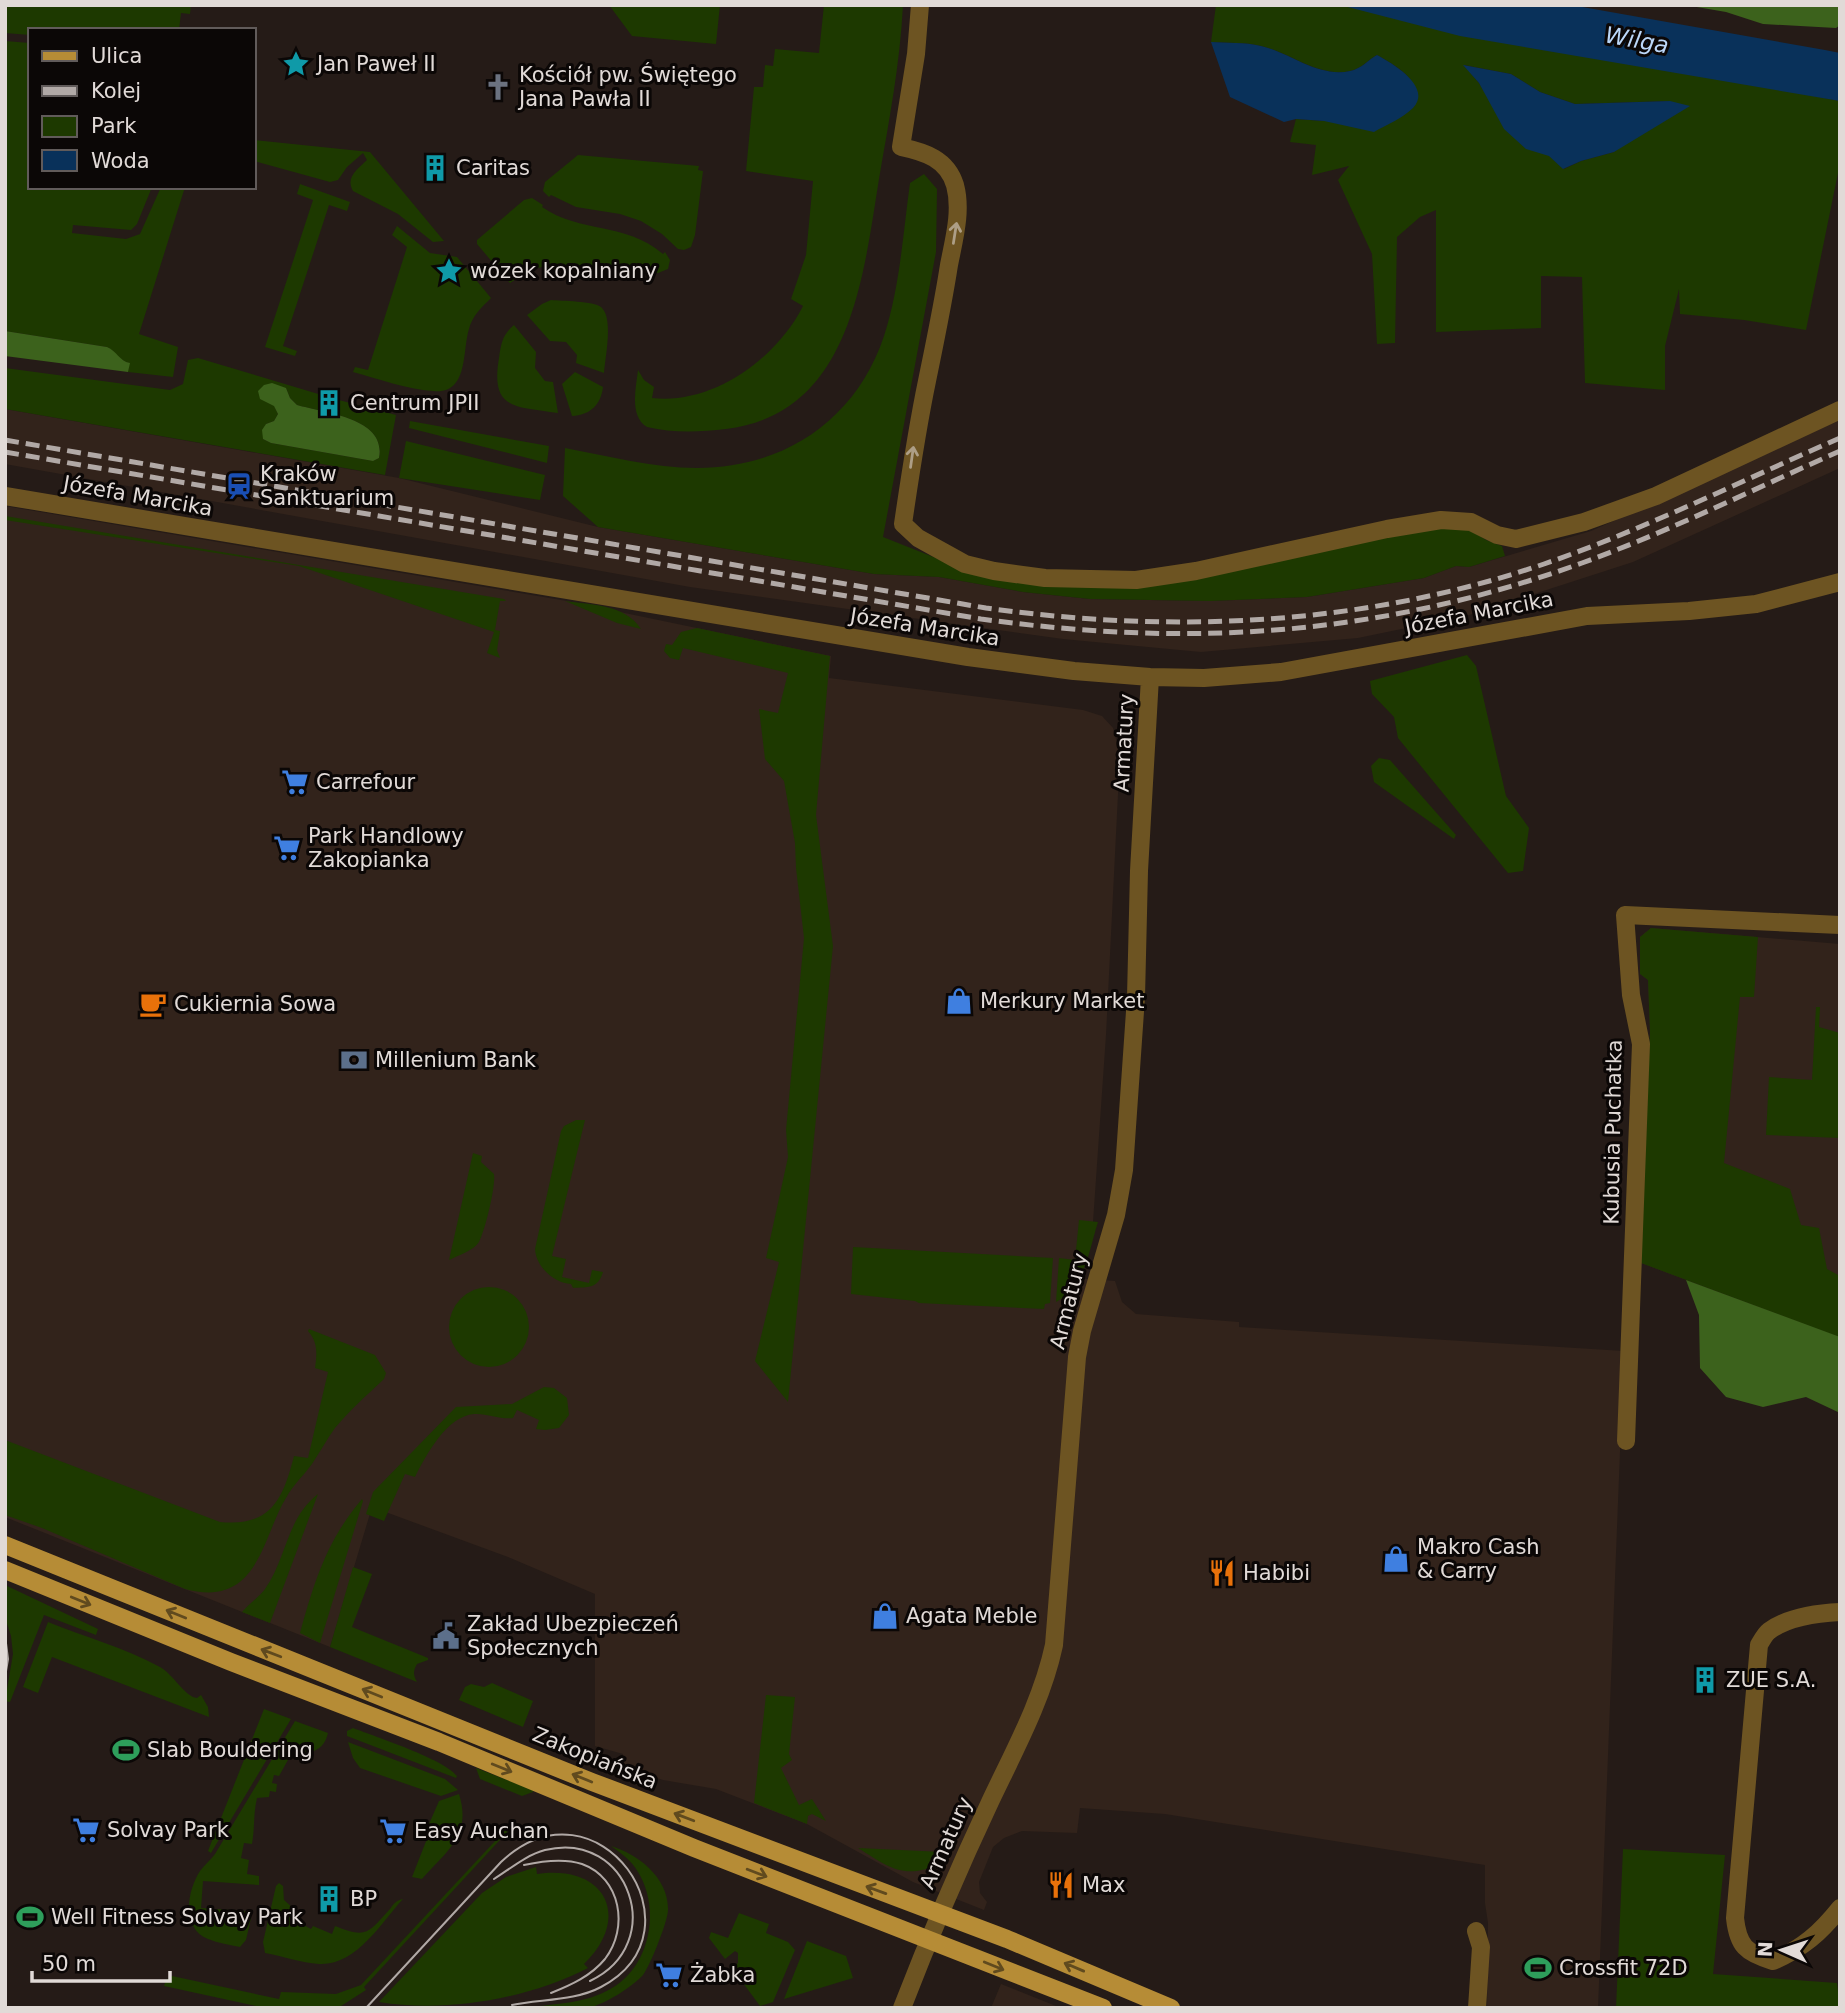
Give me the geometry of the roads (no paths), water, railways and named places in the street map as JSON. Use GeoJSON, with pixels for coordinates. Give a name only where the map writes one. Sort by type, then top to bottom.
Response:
{"type":"FeatureCollection","features":[{"type":"Feature","properties":{"kind":"main road","name":"Zakopiańska"},"geometry":{"type":"LineString","coordinates":[[5,1545],[592,1782],[1007,1939],[1171,2008]]}},
{"type":"Feature","properties":{"kind":"main road","name":"Zakopiańska"},"geometry":{"type":"LineString","coordinates":[[5,1570],[231,1662],[439,1742],[694,1848],[1103,2008]]}},
{"type":"Feature","properties":{"kind":"street"},"geometry":{"type":"LineString","coordinates":[[920,5],[916,54],[901,147],[928,154],[943,164],[955,185],[958,204],[942,308],[914,446],[903,524],[918,538],[965,564],[994,571],[1058,578],[1136,580],[1196,571],[1387,529],[1441,520],[1471,522],[1497,535],[1516,539],[1584,522],[1656,496],[1840,411]]}},
{"type":"Feature","properties":{"kind":"street","name":"Józefa Marcika"},"geometry":{"type":"LineString","coordinates":[[5,496],[968,657],[1034,667],[1150,677],[1204,678],[1281,672],[1587,616],[1756,604],[1840,582]]}},
{"type":"Feature","properties":{"kind":"street","name":"Armatury"},"geometry":{"type":"LineString","coordinates":[[902,2008],[940,1914],[1045,1681],[1054,1645],[1077,1357],[1116,1215],[1126,1150],[1150,677]]}},
{"type":"Feature","properties":{"kind":"street","name":"Kubusia Puchatka"},"geometry":{"type":"LineString","coordinates":[[1626,1441],[1641,1044],[1631,995],[1625,915],[1840,925]]}},
{"type":"Feature","properties":{"kind":"street"},"geometry":{"type":"LineString","coordinates":[[1840,1612],[1811,1615],[1787,1623],[1768,1632],[1759,1644],[1735,1918],[1737,1935],[1748,1951],[1773,1961],[1790,1954],[1820,1933],[1840,1908]]}},
{"type":"Feature","properties":{"kind":"street"},"geometry":{"type":"LineString","coordinates":[[1476,1931],[1481,1947],[1477,2008]]}},
{"type":"Feature","properties":{"kind":"water","name":"Wilga"},"geometry":{"type":"Polygon","coordinates":[[[1340,5],[1571,5],[1825,50],[1840,53],[1840,101],[1460,36],[1340,5]]]}},
{"type":"Feature","properties":{"kind":"water"},"geometry":{"type":"Polygon","coordinates":[[[1211,42],[1261,46],[1315,68],[1338,72],[1358,68],[1377,55],[1408,77],[1418,92],[1418,100],[1404,115],[1374,132],[1324,121],[1296,119],[1284,122],[1230,97],[1211,42]]]}},
{"type":"Feature","properties":{"kind":"water"},"geometry":{"type":"Polygon","coordinates":[[[1463,65],[1511,74],[1540,92],[1575,104],[1670,101],[1690,106],[1614,152],[1563,169],[1549,156],[1526,149],[1504,129],[1479,83],[1463,65]]]}},
{"type":"Feature","properties":{"kind":"tram line"},"geometry":{"type":"LineString","coordinates":[[5,1635],[8,1659],[5,1677]]}},
{"type":"Feature","properties":{"kind":"tram line"},"geometry":{"type":"LineString","coordinates":[[366,2008],[501,1862],[537,1839],[572,1835],[603,1847],[628,1869],[642,1898],[644,1931],[632,1962],[591,1992],[512,2005]]}},
{"type":"Feature","properties":{"kind":"tram line"},"geometry":{"type":"LineString","coordinates":[[494,1879],[538,1852],[574,1848],[599,1856],[617,1872],[629,1894],[633,1918],[628,1942],[614,1964],[590,1981]]}},
{"type":"Feature","properties":{"kind":"tram line"},"geometry":{"type":"LineString","coordinates":[[524,1865],[553,1861],[582,1864],[605,1880],[617,1905],[617,1933],[613,1947],[605,1959],[587,1975],[551,1993]]}},
{"type":"Feature","properties":{"kind":"railway"},"geometry":{"type":"LineString","coordinates":[[5,440],[986,608],[1127,621],[1197,622],[1337,612],[1407,601],[1476,585],[1544,564],[1619,536],[1840,438]]}},
{"type":"Feature","properties":{"kind":"railway"},"geometry":{"type":"LineString","coordinates":[[5,452],[981,619],[1136,633],[1211,633],[1285,629],[1359,620],[1432,607],[1507,588],[1582,563],[1647,537],[1840,451]]}},
{"type":"Feature","properties":{"kind":"place","name":"Jan Paweł II"},"geometry":{"type":"Point","coordinates":[296,64]}},
{"type":"Feature","properties":{"kind":"place","name":"Kościół pw. Świętego Jana Pawła II"},"geometry":{"type":"Point","coordinates":[498,87]}},
{"type":"Feature","properties":{"kind":"place","name":"Caritas"},"geometry":{"type":"Point","coordinates":[435,168]}},
{"type":"Feature","properties":{"kind":"place","name":"wózek kopalniany"},"geometry":{"type":"Point","coordinates":[449,271]}},
{"type":"Feature","properties":{"kind":"place","name":"Centrum JPII"},"geometry":{"type":"Point","coordinates":[329,403]}},
{"type":"Feature","properties":{"kind":"place","name":"Kraków Sanktuarium"},"geometry":{"type":"Point","coordinates":[239,486]}},
{"type":"Feature","properties":{"kind":"place","name":"Carrefour"},"geometry":{"type":"Point","coordinates":[295,782]}},
{"type":"Feature","properties":{"kind":"place","name":"Park Handlowy Zakopianka"},"geometry":{"type":"Point","coordinates":[287,848]}},
{"type":"Feature","properties":{"kind":"place","name":"Merkury Market"},"geometry":{"type":"Point","coordinates":[959,1001]}},
{"type":"Feature","properties":{"kind":"place","name":"Cukiernia Sowa"},"geometry":{"type":"Point","coordinates":[153,1004]}},
{"type":"Feature","properties":{"kind":"place","name":"Millenium Bank"},"geometry":{"type":"Point","coordinates":[354,1060]}},
{"type":"Feature","properties":{"kind":"place","name":"Makro Cash & Carry"},"geometry":{"type":"Point","coordinates":[1396,1559]}},
{"type":"Feature","properties":{"kind":"place","name":"Habibi"},"geometry":{"type":"Point","coordinates":[1222,1573]}},
{"type":"Feature","properties":{"kind":"place","name":"Agata Meble"},"geometry":{"type":"Point","coordinates":[885,1616]}},
{"type":"Feature","properties":{"kind":"place","name":"Zakład Ubezpieczeń Społecznych"},"geometry":{"type":"Point","coordinates":[446,1636]}},
{"type":"Feature","properties":{"kind":"place","name":"ZUE S.A."},"geometry":{"type":"Point","coordinates":[1705,1680]}},
{"type":"Feature","properties":{"kind":"place","name":"Slab Bouldering"},"geometry":{"type":"Point","coordinates":[126,1750]}},
{"type":"Feature","properties":{"kind":"place","name":"Solvay Park"},"geometry":{"type":"Point","coordinates":[86,1830]}},
{"type":"Feature","properties":{"kind":"place","name":"Easy Auchan"},"geometry":{"type":"Point","coordinates":[393,1831]}},
{"type":"Feature","properties":{"kind":"place","name":"Max"},"geometry":{"type":"Point","coordinates":[1061,1885]}},
{"type":"Feature","properties":{"kind":"place","name":"BP"},"geometry":{"type":"Point","coordinates":[329,1899]}},
{"type":"Feature","properties":{"kind":"place","name":"Well Fitness Solvay Park"},"geometry":{"type":"Point","coordinates":[30,1917]}},
{"type":"Feature","properties":{"kind":"place","name":"Crossfit 72D"},"geometry":{"type":"Point","coordinates":[1538,1968]}},
{"type":"Feature","properties":{"kind":"place","name":"Żabka"},"geometry":{"type":"Point","coordinates":[669,1975]}}]}
